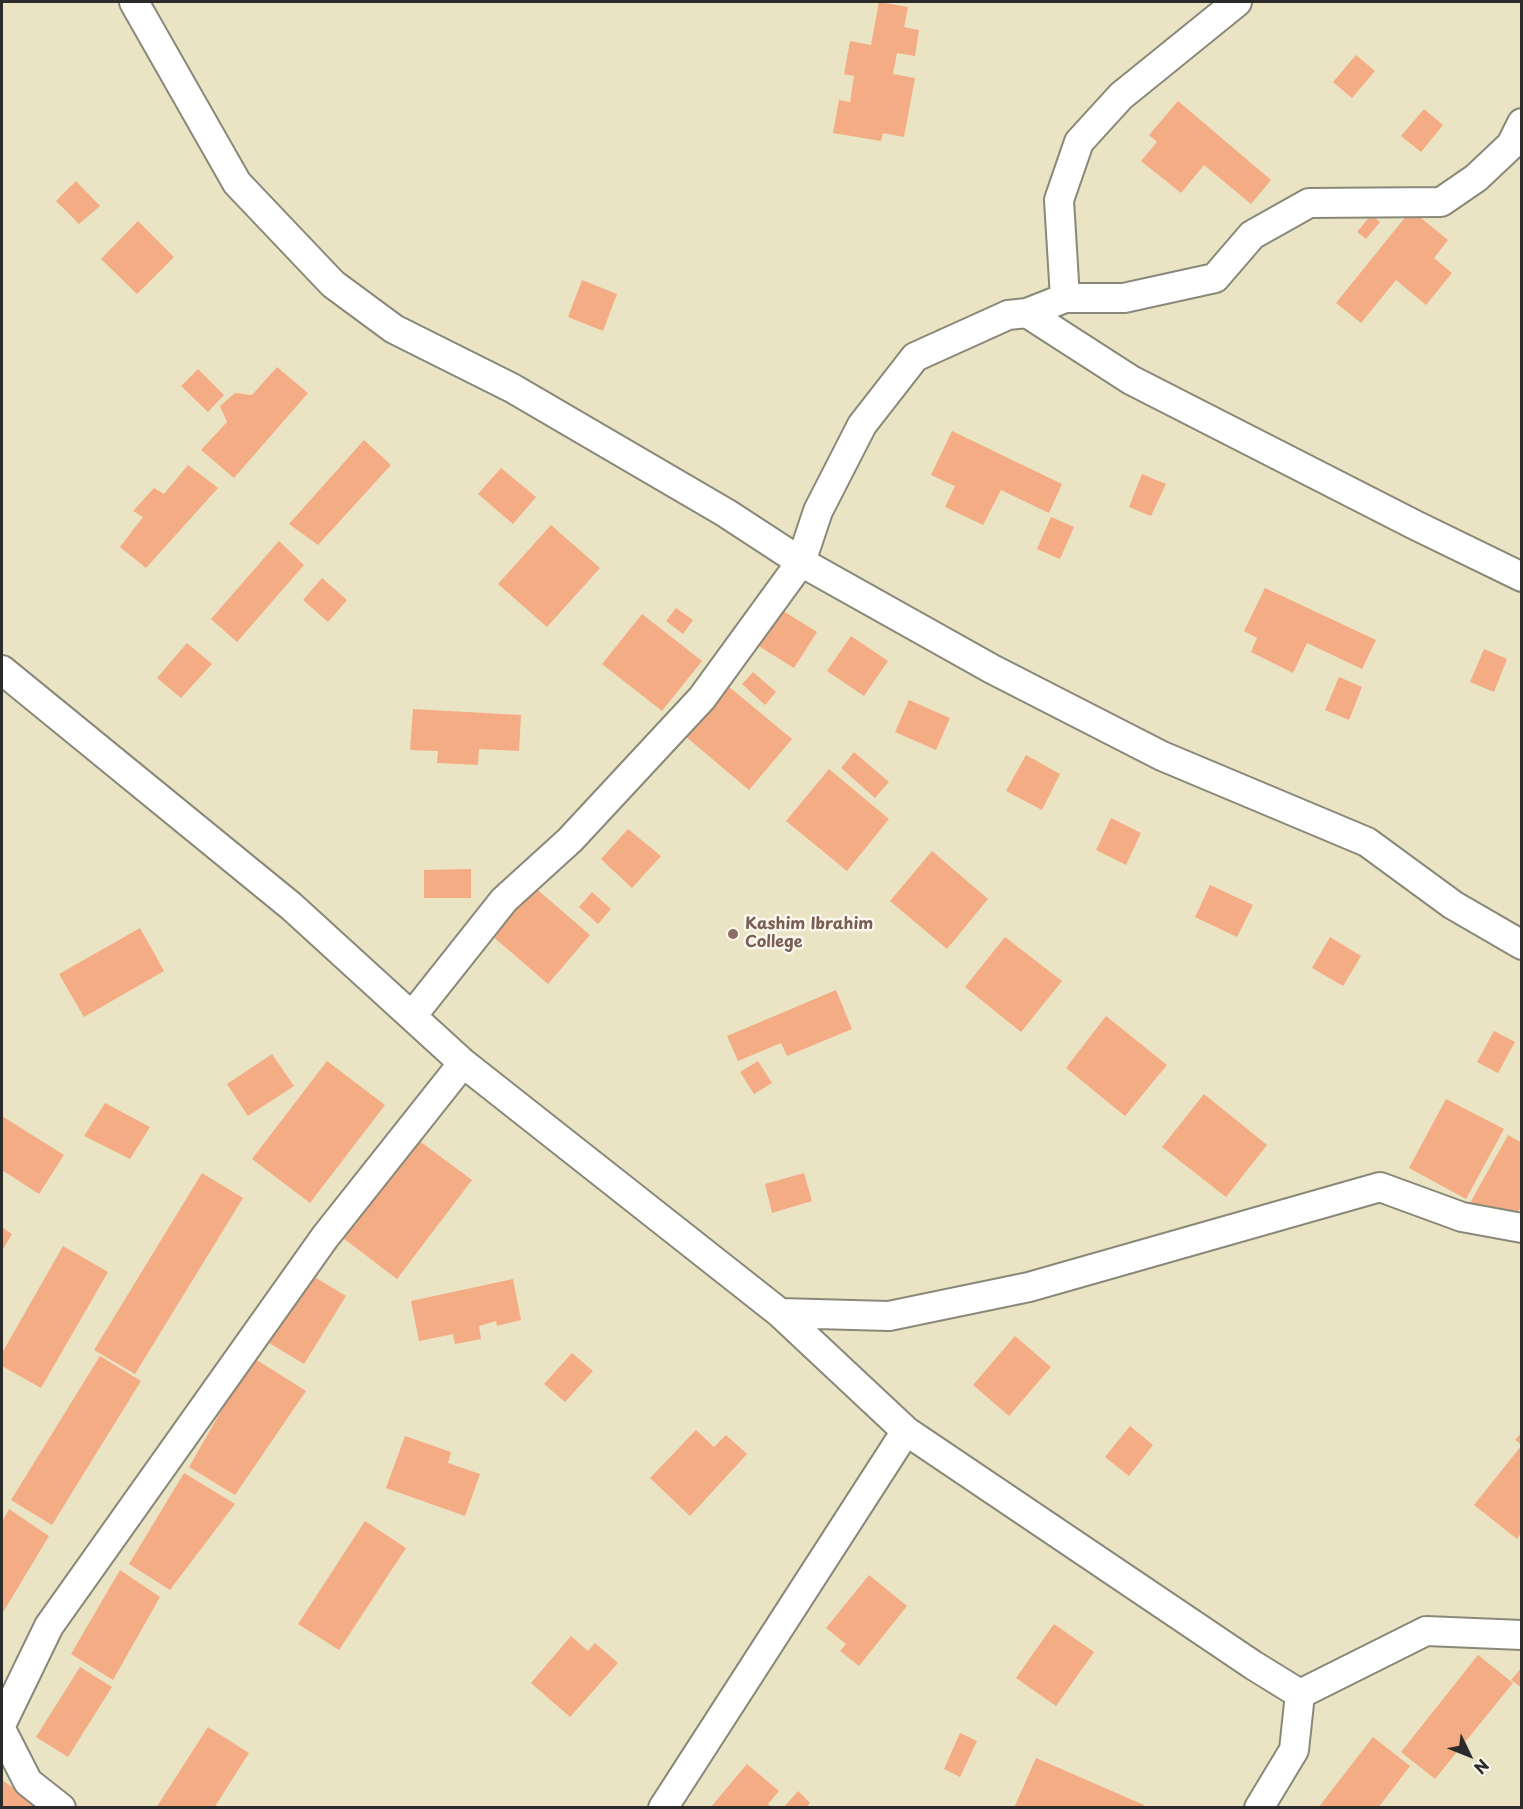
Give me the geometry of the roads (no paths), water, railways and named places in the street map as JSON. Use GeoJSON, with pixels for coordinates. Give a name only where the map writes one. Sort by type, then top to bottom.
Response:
{"type":"FeatureCollection","features":[{"type":"Feature","properties":{"kind":"street"},"geometry":{"type":"LineString","coordinates":[[134,2],[237,183],[333,284],[394,329],[512,388],[726,513],[801,562],[992,669],[1162,756],[1367,842],[1453,905],[1521,945]]}},
{"type":"Feature","properties":{"kind":"street"},"geometry":{"type":"LineString","coordinates":[[1065,298],[1059,200],[1078,142],[1121,96],[1237,2]]}},
{"type":"Feature","properties":{"kind":"street"},"geometry":{"type":"LineString","coordinates":[[412,1016],[504,900],[570,840],[702,698],[801,562],[818,511],[862,425],[915,357],[1008,315],[1027,313],[1065,298],[1124,298],[1215,278],[1252,235],[1309,203],[1441,202],[1476,178],[1511,145],[1521,123]]}},
{"type":"Feature","properties":{"kind":"street"},"geometry":{"type":"LineString","coordinates":[[1027,313],[1131,380],[1521,577]]}},
{"type":"Feature","properties":{"kind":"street"},"geometry":{"type":"LineString","coordinates":[[2,670],[291,906],[463,1063],[780,1313],[906,1431],[1253,1665],[1300,1694]]}},
{"type":"Feature","properties":{"kind":"street"},"geometry":{"type":"LineString","coordinates":[[2,1723],[49,1626],[325,1237],[463,1063]]}},
{"type":"Feature","properties":{"kind":"street"},"geometry":{"type":"LineString","coordinates":[[780,1313],[889,1316],[1029,1287],[1380,1187],[1462,1217],[1521,1228]]}},
{"type":"Feature","properties":{"kind":"street"},"geometry":{"type":"LineString","coordinates":[[663,1808],[906,1431]]}},
{"type":"Feature","properties":{"kind":"street"},"geometry":{"type":"LineString","coordinates":[[1300,1694],[1426,1631],[1521,1635]]}},
{"type":"Feature","properties":{"kind":"street"},"geometry":{"type":"LineString","coordinates":[[1259,1808],[1294,1750],[1300,1694]]}},
{"type":"Feature","properties":{"kind":"street"},"geometry":{"type":"LineString","coordinates":[[2,1731],[28,1782],[61,1808]]}},
{"type":"Feature","properties":{"kind":"place","name":"Kashim Ibrahim College"},"geometry":{"type":"Point","coordinates":[733,934]}}]}
